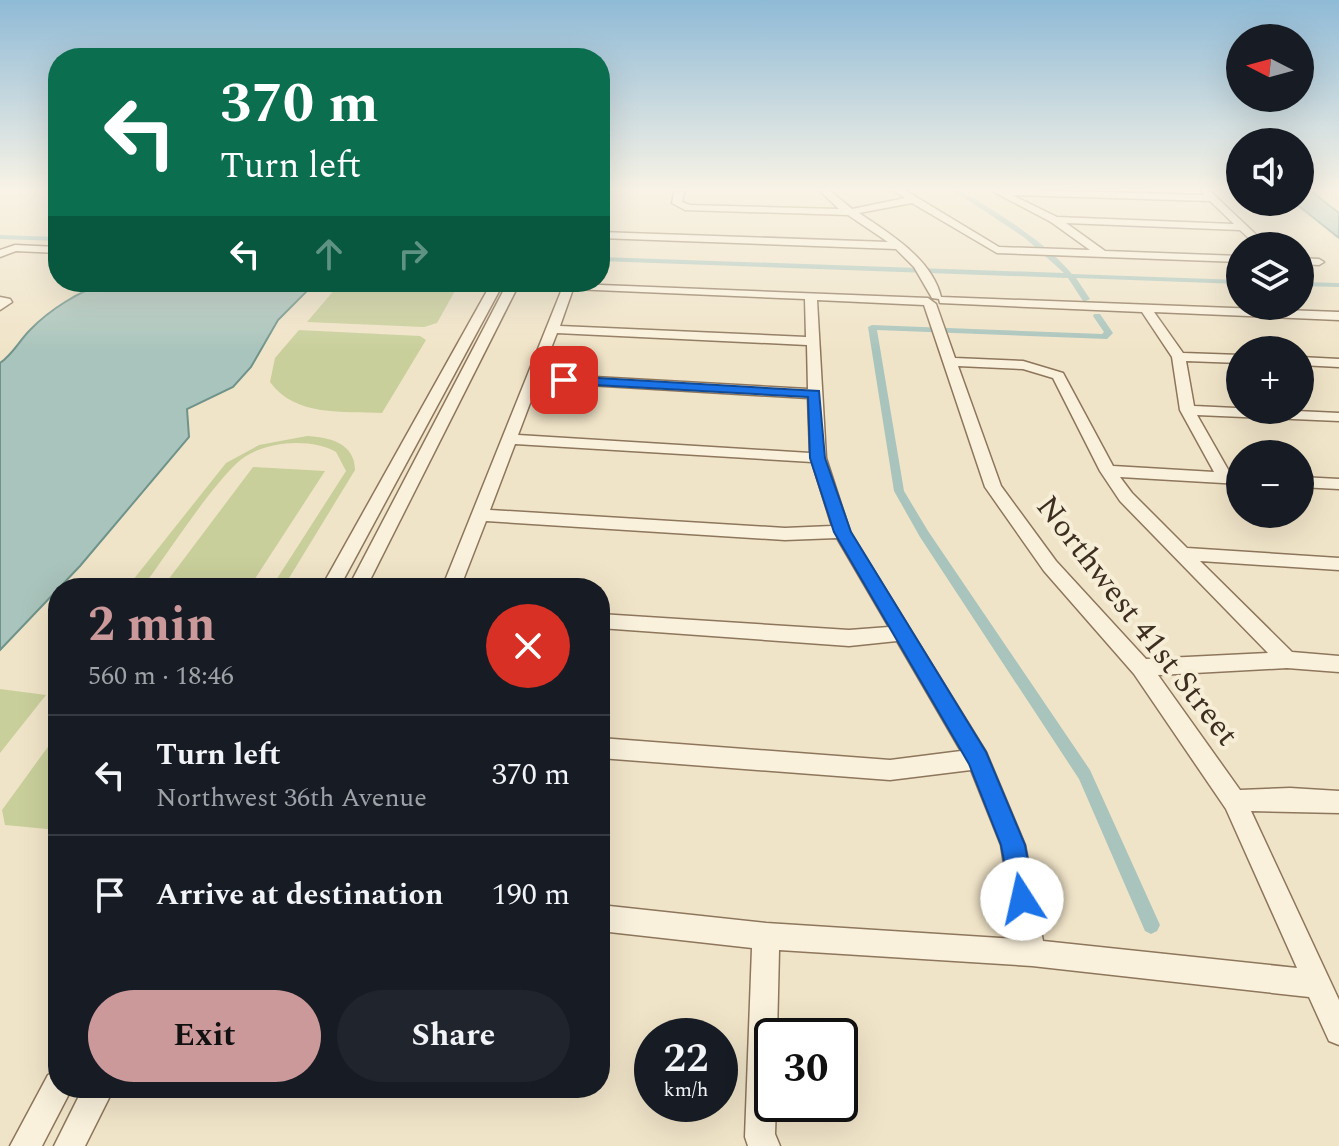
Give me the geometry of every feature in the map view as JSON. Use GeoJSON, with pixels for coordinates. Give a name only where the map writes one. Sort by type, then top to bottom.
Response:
{"type":"FeatureCollection","features":[{"type":"Feature","properties":{"kind":"street"},"geometry":{"type":"LineString","coordinates":[[803,242],[899,246]]}},
{"type":"Feature","properties":{"kind":"street","name":"Northwest 41st Street"},"geometry":{"type":"LineString","coordinates":[[894,242],[921,268],[927,282],[993,487],[1050,566],[1141,668],[1234,801],[1339,1031]]}},
{"type":"Feature","properties":{"kind":"street"},"geometry":{"type":"LineString","coordinates":[[981,242],[990,248],[1041,252],[1226,258]]}},
{"type":"Feature","properties":{"kind":"street"},"geometry":{"type":"LineString","coordinates":[[1086,242],[1101,253]]}},
{"type":"Feature","properties":{"kind":"street"},"geometry":{"type":"LineString","coordinates":[[0,254],[15,248],[48,250]]}},
{"type":"Feature","properties":{"kind":"street"},"geometry":{"type":"LineString","coordinates":[[1314,262],[1319,262]]}},
{"type":"Feature","properties":{"kind":"street"},"geometry":{"type":"LineString","coordinates":[[610,288],[811,295],[936,312],[1146,309],[1337,318]]}},
{"type":"Feature","properties":{"kind":"street"},"geometry":{"type":"LineString","coordinates":[[335,578],[493,292]]}},
{"type":"Feature","properties":{"kind":"street"},"geometry":{"type":"LineString","coordinates":[[362,578],[517,292]]}},
{"type":"Feature","properties":{"kind":"street"},"geometry":{"type":"LineString","coordinates":[[455,578],[567,292]]}},
{"type":"Feature","properties":{"kind":"street"},"geometry":{"type":"LineString","coordinates":[[811,295],[818,458],[842,532],[978,759],[1013,845],[1032,953]]}},
{"type":"Feature","properties":{"kind":"street"},"geometry":{"type":"LineString","coordinates":[[1146,309],[1179,357],[1187,410],[1226,468]]}},
{"type":"Feature","properties":{"kind":"street"},"geometry":{"type":"LineString","coordinates":[[552,329],[811,341]]}},
{"type":"Feature","properties":{"kind":"street"},"geometry":{"type":"LineString","coordinates":[[1179,357],[1226,359]]}},
{"type":"Feature","properties":{"kind":"street"},"geometry":{"type":"LineString","coordinates":[[952,362],[1051,370],[1058,376],[1108,471],[1136,509],[1287,660]]}},
{"type":"Feature","properties":{"kind":"street"},"geometry":{"type":"LineString","coordinates":[[1314,362],[1339,363]]}},
{"type":"Feature","properties":{"kind":"street"},"geometry":{"type":"LineString","coordinates":[[533,378],[814,394]]}},
{"type":"Feature","properties":{"kind":"street"},"geometry":{"type":"LineString","coordinates":[[1187,410],[1339,417]]}},
{"type":"Feature","properties":{"kind":"street"},"geometry":{"type":"LineString","coordinates":[[509,439],[818,458]]}},
{"type":"Feature","properties":{"kind":"street"},"geometry":{"type":"LineString","coordinates":[[1108,471],[1226,479]]}},
{"type":"Feature","properties":{"kind":"street"},"geometry":{"type":"LineString","coordinates":[[1314,483],[1339,484]]}},
{"type":"Feature","properties":{"kind":"street"},"geometry":{"type":"LineString","coordinates":[[480,515],[785,534],[842,532]]}},
{"type":"Feature","properties":{"kind":"street"},"geometry":{"type":"LineString","coordinates":[[1183,554],[1339,564]]}},
{"type":"Feature","properties":{"kind":"street"},"geometry":{"type":"LineString","coordinates":[[610,622],[849,638],[901,633]]}},
{"type":"Feature","properties":{"kind":"street"},"geometry":{"type":"LineString","coordinates":[[1141,668],[1287,660],[1339,664]]}},
{"type":"Feature","properties":{"kind":"street"},"geometry":{"type":"LineString","coordinates":[[610,749],[890,770],[978,759]]}},
{"type":"Feature","properties":{"kind":"street"},"geometry":{"type":"LineString","coordinates":[[1234,801],[1290,799],[1339,802]]}},
{"type":"Feature","properties":{"kind":"street"},"geometry":{"type":"LineString","coordinates":[[610,919],[766,936],[1032,953],[1318,984]]}},
{"type":"Feature","properties":{"kind":"street"},"geometry":{"type":"LineString","coordinates":[[765,1146],[760,1137],[766,936]]}},
{"type":"Feature","properties":{"kind":"street"},"geometry":{"type":"LineString","coordinates":[[25,1146],[51,1098]]}},
{"type":"Feature","properties":{"kind":"street"},"geometry":{"type":"LineString","coordinates":[[69,1146],[94,1098]]}},
{"type":"Feature","properties":{"kind":"green space"},"geometry":{"type":"Polygon","coordinates":[[[332,292],[454,292],[437,323],[424,327],[307,322],[332,292]]]}},
{"type":"Feature","properties":{"kind":"green space"},"geometry":{"type":"Polygon","coordinates":[[[299,330],[420,336],[426,340],[382,413],[336,412],[306,407],[280,393],[270,382],[275,358],[299,330]]]}},
{"type":"Feature","properties":{"kind":"green space"},"geometry":{"type":"Polygon","coordinates":[[[307,436],[324,438],[346,448],[354,461],[355,470],[289,578],[277,578],[346,471],[336,452],[313,444],[272,446],[237,463],[202,504],[149,578],[135,578],[226,463],[259,445],[307,436]]]}},
{"type":"Feature","properties":{"kind":"green space"},"geometry":{"type":"Polygon","coordinates":[[[253,467],[325,471],[255,578],[170,578],[253,467]]]}},
{"type":"Feature","properties":{"kind":"green space"},"geometry":{"type":"Polygon","coordinates":[[[0,689],[46,695],[0,753],[0,689]]]}},
{"type":"Feature","properties":{"kind":"green space"},"geometry":{"type":"Polygon","coordinates":[[[48,747],[48,829],[5,825],[2,810],[48,747]]]}},
{"type":"Feature","properties":{"kind":"water"},"geometry":{"type":"Polygon","coordinates":[[[84,292],[306,292],[278,320],[251,367],[233,387],[187,409],[189,437],[69,578],[48,578],[48,600],[0,650],[0,363],[47,315],[84,292]]]}},
{"type":"Feature","properties":{"kind":"waterway"},"geometry":{"type":"LineString","coordinates":[[1036,242],[1070,276]]}},
{"type":"Feature","properties":{"kind":"waterway"},"geometry":{"type":"LineString","coordinates":[[610,259],[1070,276]]}},
{"type":"Feature","properties":{"kind":"waterway"},"geometry":{"type":"LineString","coordinates":[[1070,276],[1226,281]]}},
{"type":"Feature","properties":{"kind":"waterway"},"geometry":{"type":"LineString","coordinates":[[1070,276],[1086,299]]}},
{"type":"Feature","properties":{"kind":"waterway"},"geometry":{"type":"LineString","coordinates":[[1314,284],[1339,285]]}},
{"type":"Feature","properties":{"kind":"waterway"},"geometry":{"type":"LineString","coordinates":[[1097,316],[1109,333],[1104,337],[872,327],[899,491],[924,534],[1085,775],[1151,925]]}},
{"type":"Feature","properties":{"kind":"route"},"geometry":{"type":"LineString","coordinates":[[564,380],[814,394],[818,458],[842,532],[978,759],[1013,845],[1022,899]]}}]}
